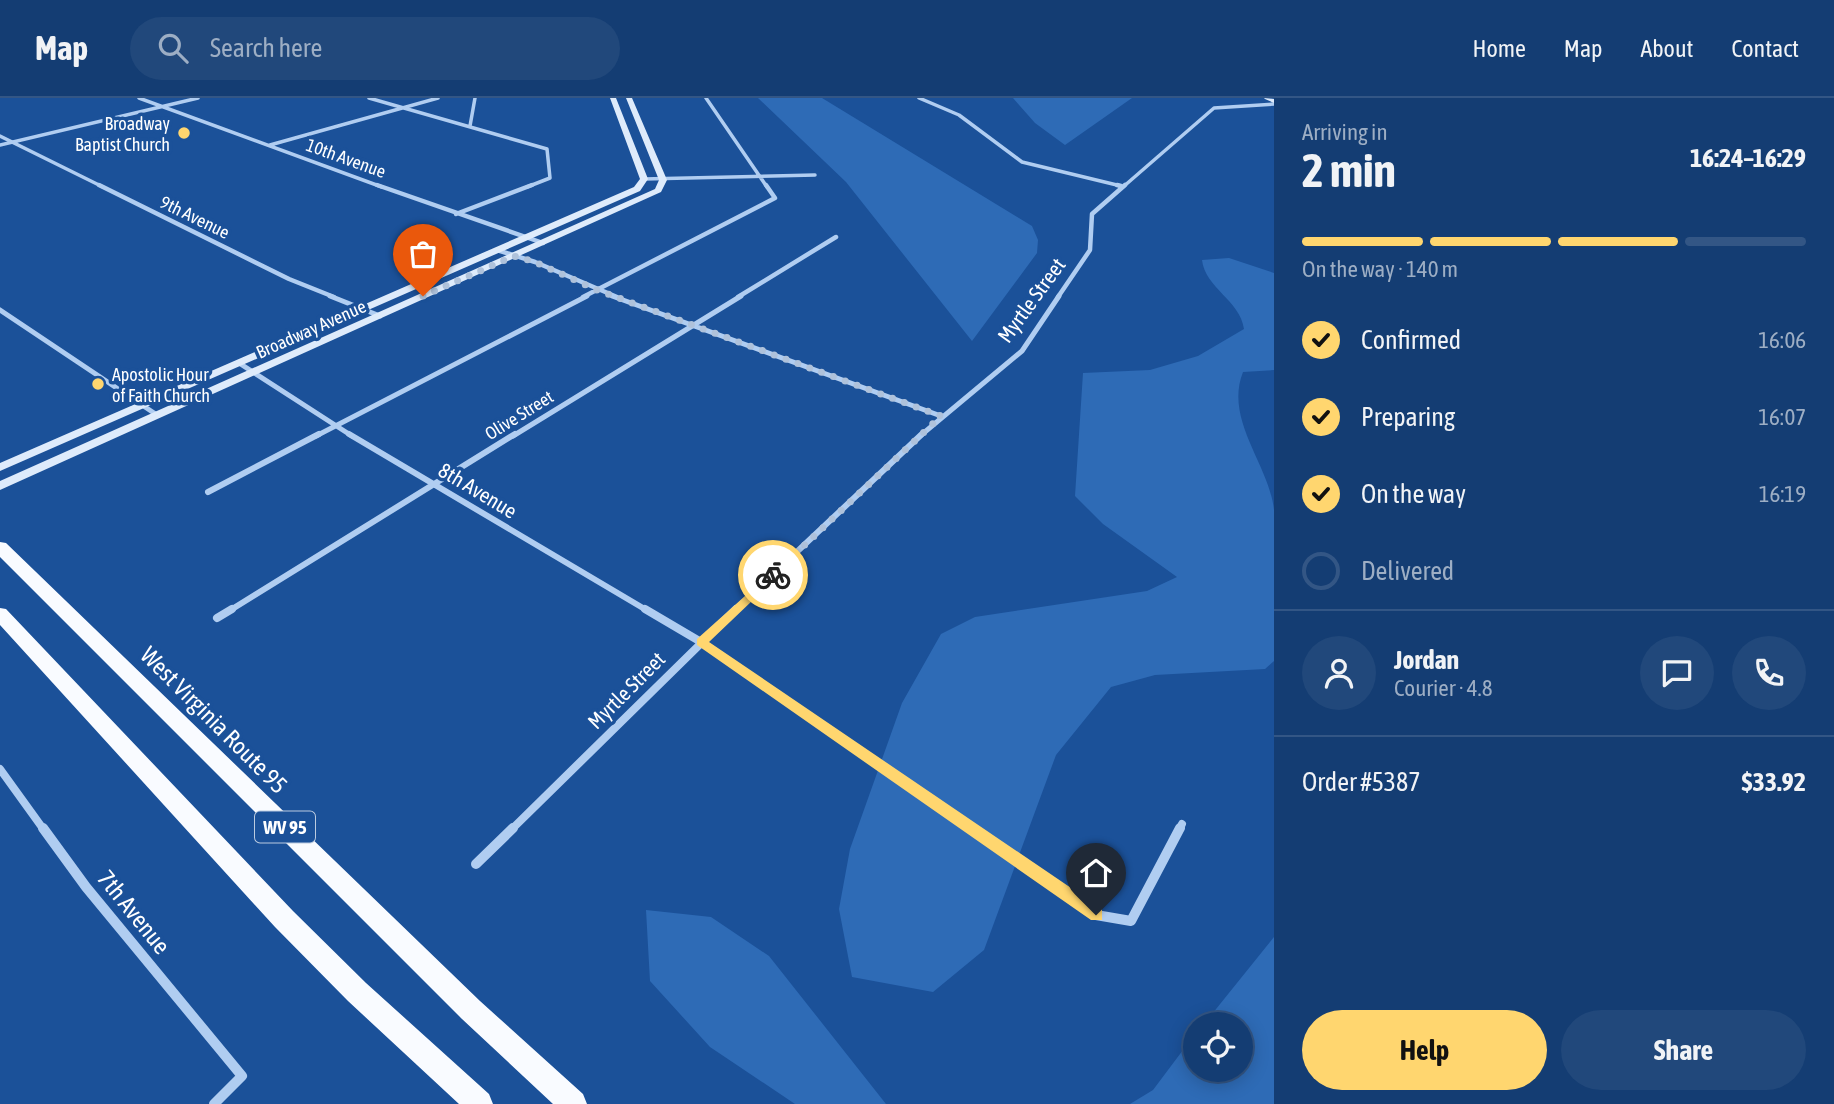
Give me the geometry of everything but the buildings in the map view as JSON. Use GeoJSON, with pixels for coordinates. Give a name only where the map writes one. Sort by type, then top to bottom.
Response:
{"type":"FeatureCollection","features":[{"type":"Feature","properties":{"kind":"main road"},"geometry":{"type":"LineString","coordinates":[[613,98],[644,179]]}},
{"type":"Feature","properties":{"kind":"main road"},"geometry":{"type":"LineString","coordinates":[[629,98],[663,180]]}},
{"type":"Feature","properties":{"kind":"main road","name":"Broadway Avenue"},"geometry":{"type":"LineString","coordinates":[[0,467],[631,192],[641,186],[644,179]]}},
{"type":"Feature","properties":{"kind":"main road","name":"Broadway Avenue"},"geometry":{"type":"LineString","coordinates":[[0,486],[652,194],[661,187],[663,180]]}},
{"type":"Feature","properties":{"kind":"main road","name":"West Virginia Route 95"},"geometry":{"type":"LineString","coordinates":[[0,547],[471,1010],[573,1104]]}},
{"type":"Feature","properties":{"kind":"main road","name":"WV 95"},"geometry":{"type":"LineString","coordinates":[[0,614],[284,919],[357,992],[480,1104]]}},
{"type":"Feature","properties":{"kind":"street","name":"10th Avenue"},"geometry":{"type":"LineString","coordinates":[[139,98],[543,243]]}},
{"type":"Feature","properties":{"kind":"street"},"geometry":{"type":"LineString","coordinates":[[0,145],[198,98]]}},
{"type":"Feature","properties":{"kind":"street"},"geometry":{"type":"LineString","coordinates":[[369,98],[547,149],[550,178],[456,214]]}},
{"type":"Feature","properties":{"kind":"street"},"geometry":{"type":"LineString","coordinates":[[270,145],[438,98]]}},
{"type":"Feature","properties":{"kind":"street"},"geometry":{"type":"LineString","coordinates":[[470,126],[475,98]]}},
{"type":"Feature","properties":{"kind":"street"},"geometry":{"type":"LineString","coordinates":[[208,492],[775,198],[706,98]]}},
{"type":"Feature","properties":{"kind":"street"},"geometry":{"type":"LineString","coordinates":[[919,98],[958,115],[1021,162],[1121,186]]}},
{"type":"Feature","properties":{"kind":"street","name":"Myrtle Street"},"geometry":{"type":"LineString","coordinates":[[476,864],[701,642],[941,416],[1022,351],[1090,250],[1092,214],[1121,186],[1219,105],[1272,100]]}},
{"type":"Feature","properties":{"kind":"street","name":"9th Avenue"},"geometry":{"type":"LineString","coordinates":[[0,136],[289,279],[380,316]]}},
{"type":"Feature","properties":{"kind":"street"},"geometry":{"type":"LineString","coordinates":[[644,179],[815,174]]}},
{"type":"Feature","properties":{"kind":"street","name":"Olive Street"},"geometry":{"type":"LineString","coordinates":[[217,618],[836,237]]}},
{"type":"Feature","properties":{"kind":"street"},"geometry":{"type":"LineString","coordinates":[[497,250],[535,262],[597,290],[941,416]]}},
{"type":"Feature","properties":{"kind":"street"},"geometry":{"type":"LineString","coordinates":[[0,310],[157,415]]}},
{"type":"Feature","properties":{"kind":"street","name":"8th Avenue"},"geometry":{"type":"LineString","coordinates":[[239,363],[335,426],[701,642],[1096,915],[1130,921],[1182,824]]}},
{"type":"Feature","properties":{"kind":"street","name":"7th Avenue"},"geometry":{"type":"LineString","coordinates":[[0,769],[86,887],[242,1076],[214,1104]]}},
{"type":"Feature","properties":{"kind":"shaded area"},"geometry":{"type":"Polygon","coordinates":[[[758,98],[822,98],[1032,226],[1038,240],[1037,253],[972,341],[846,182],[758,98]]]}},
{"type":"Feature","properties":{"kind":"shaded area"},"geometry":{"type":"Polygon","coordinates":[[[1013,98],[1132,98],[1065,145],[1035,123],[1013,98]]]}},
{"type":"Feature","properties":{"kind":"shaded area"},"geometry":{"type":"Polygon","coordinates":[[[1229,258],[1274,273],[1274,370],[1243,372],[1239,407],[1274,510],[1274,661],[1265,669],[1155,675],[1111,687],[1056,755],[984,950],[933,992],[852,977],[839,909],[850,849],[902,703],[941,634],[975,617],[1147,591],[1177,577],[1103,524],[1075,496],[1083,373],[1150,370],[1198,356],[1244,329],[1236,310],[1209,279],[1202,260],[1229,258]]]}},
{"type":"Feature","properties":{"kind":"shaded area"},"geometry":{"type":"Polygon","coordinates":[[[646,910],[711,917],[769,956],[886,1104],[795,1104],[710,1047],[650,981],[646,910]]]}},
{"type":"Feature","properties":{"kind":"shaded area"},"geometry":{"type":"Polygon","coordinates":[[[1274,937],[1274,1104],[1130,1104],[1153,1090],[1183,1050],[1183,1082],[1253,1082],[1253,1012],[1214,1012],[1274,937]]]}},
{"type":"Feature","properties":{"kind":"way so far"},"geometry":{"type":"LineString","coordinates":[[423,296],[514,256],[535,262],[597,290],[941,416],[773,575]]}},
{"type":"Feature","properties":{"kind":"place","name":"Broadway Baptist Church"},"geometry":{"type":"Point","coordinates":[184,133]}},
{"type":"Feature","properties":{"kind":"place","name":"Apostolic Hour of Faith Church"},"geometry":{"type":"Point","coordinates":[98,384]}},
{"type":"Feature","properties":{"kind":"route"},"geometry":{"type":"LineString","coordinates":[[773,575],[701,642],[1096,915]]}}]}
